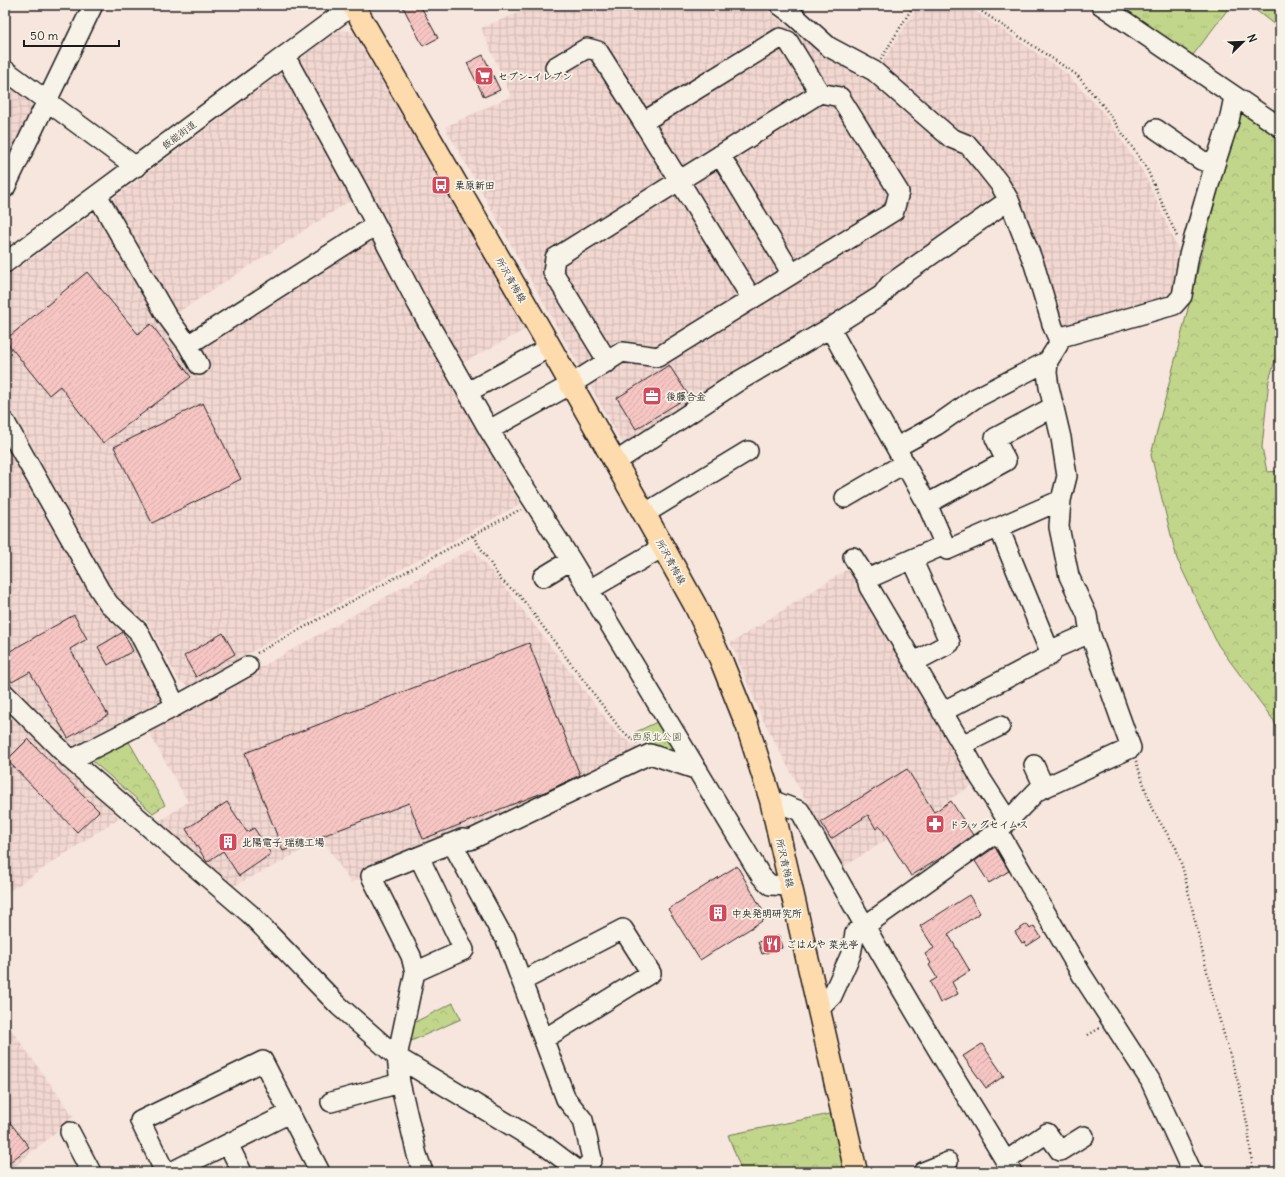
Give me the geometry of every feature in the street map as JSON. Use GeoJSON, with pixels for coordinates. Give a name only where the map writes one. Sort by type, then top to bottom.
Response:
{"type":"FeatureCollection","features":[{"type":"Feature","properties":{"kind":"main road","name":"所沢青梅線"},"geometry":{"type":"LineString","coordinates":[[354,5],[663,547],[695,605],[721,660],[747,725],[771,800],[856,1172]]}},
{"type":"Feature","properties":{"kind":"street"},"geometry":{"type":"LineString","coordinates":[[5,188],[93,5]]}},
{"type":"Feature","properties":{"kind":"street","name":"飯能街道"},"geometry":{"type":"LineString","coordinates":[[5,263],[354,5]]}},
{"type":"Feature","properties":{"kind":"street"},"geometry":{"type":"LineString","coordinates":[[780,5],[791,13],[829,48],[874,71],[951,138],[968,145],[1000,183],[1009,200],[1034,264],[1053,327],[1058,338],[1058,345],[1048,361],[1047,373],[1048,387],[1065,457],[1067,476],[1061,500],[1059,527],[1069,576],[1087,616],[1090,633],[1131,748],[1037,791],[1003,826],[855,933],[851,954],[832,996],[819,1009]]}},
{"type":"Feature","properties":{"kind":"street"},"geometry":{"type":"LineString","coordinates":[[1101,5],[1280,127]]}},
{"type":"Feature","properties":{"kind":"street"},"geometry":{"type":"LineString","coordinates":[[643,122],[780,38],[788,41],[820,93]]}},
{"type":"Feature","properties":{"kind":"street"},"geometry":{"type":"LineString","coordinates":[[555,67],[587,48],[598,51],[752,298]]}},
{"type":"Feature","properties":{"kind":"street"},"geometry":{"type":"LineString","coordinates":[[286,56],[417,303],[489,430],[571,560],[761,876],[770,885],[790,886]]}},
{"type":"Feature","properties":{"kind":"street"},"geometry":{"type":"LineString","coordinates":[[5,70],[136,167]]}},
{"type":"Feature","properties":{"kind":"street"},"geometry":{"type":"LineString","coordinates":[[489,430],[570,385],[608,362],[622,352],[658,357],[894,211],[899,192],[840,97],[820,93],[555,258],[553,272],[608,362]]}},
{"type":"Feature","properties":{"kind":"street"},"geometry":{"type":"LineString","coordinates":[[1058,338],[1174,305],[1182,296],[1189,255],[1229,121],[1234,96]]}},
{"type":"Feature","properties":{"kind":"street"},"geometry":{"type":"LineString","coordinates":[[1156,129],[1201,160],[1215,164]]}},
{"type":"Feature","properties":{"kind":"street"},"geometry":{"type":"LineString","coordinates":[[720,155],[792,274]]}},
{"type":"Feature","properties":{"kind":"street"},"geometry":{"type":"LineString","coordinates":[[98,195],[166,315],[188,345],[199,365]]}},
{"type":"Feature","properties":{"kind":"street"},"geometry":{"type":"LineString","coordinates":[[614,463],[737,382],[830,328],[882,295],[890,284],[1009,200]]}},
{"type":"Feature","properties":{"kind":"street"},"geometry":{"type":"LineString","coordinates":[[188,345],[376,225]]}},
{"type":"Feature","properties":{"kind":"street"},"geometry":{"type":"LineString","coordinates":[[830,328],[927,504],[947,550],[1061,500]]}},
{"type":"Feature","properties":{"kind":"street"},"geometry":{"type":"LineString","coordinates":[[468,392],[550,347]]}},
{"type":"Feature","properties":{"kind":"street"},"geometry":{"type":"LineString","coordinates":[[845,497],[901,455],[937,425],[974,399],[1048,361]]}},
{"type":"Feature","properties":{"kind":"street"},"geometry":{"type":"LineString","coordinates":[[927,504],[1006,461],[995,438],[1053,407]]}},
{"type":"Feature","properties":{"kind":"street"},"geometry":{"type":"LineString","coordinates":[[5,422],[99,589],[109,604],[138,632],[176,706]]}},
{"type":"Feature","properties":{"kind":"street"},"geometry":{"type":"LineString","coordinates":[[644,514],[748,451]]}},
{"type":"Feature","properties":{"kind":"street"},"geometry":{"type":"LineString","coordinates":[[942,712],[1051,655],[999,528]]}},
{"type":"Feature","properties":{"kind":"street"},"geometry":{"type":"LineString","coordinates":[[867,579],[944,545]]}},
{"type":"Feature","properties":{"kind":"street"},"geometry":{"type":"LineString","coordinates":[[589,590],[663,547]]}},
{"type":"Feature","properties":{"kind":"street"},"geometry":{"type":"LineString","coordinates":[[853,557],[979,776],[1003,826],[1082,975],[1150,1080],[1192,1172]]}},
{"type":"Feature","properties":{"kind":"street"},"geometry":{"type":"LineString","coordinates":[[543,577],[571,560]]}},
{"type":"Feature","properties":{"kind":"street"},"geometry":{"type":"LineString","coordinates":[[912,560],[950,643],[914,662]]}},
{"type":"Feature","properties":{"kind":"street"},"geometry":{"type":"LineString","coordinates":[[1049,651],[1090,633]]}},
{"type":"Feature","properties":{"kind":"street"},"geometry":{"type":"LineString","coordinates":[[71,760],[176,706],[253,660]]}},
{"type":"Feature","properties":{"kind":"street"},"geometry":{"type":"LineString","coordinates":[[5,694],[71,760],[250,914],[339,1006],[397,1057],[547,1147],[582,1172],[592,1159],[583,1120],[566,1099],[505,938],[452,843]]}},
{"type":"Feature","properties":{"kind":"street"},"geometry":{"type":"LineString","coordinates":[[962,745],[1000,726]]}},
{"type":"Feature","properties":{"kind":"street"},"geometry":{"type":"LineString","coordinates":[[422,1172],[400,1083],[397,1057],[415,972],[411,956],[372,876],[462,839],[470,840],[650,754],[698,770]]}},
{"type":"Feature","properties":{"kind":"street"},"geometry":{"type":"LineString","coordinates":[[1034,765],[1044,787]]}},
{"type":"Feature","properties":{"kind":"street"},"geometry":{"type":"LineString","coordinates":[[771,800],[800,811],[864,926],[1009,1166],[1047,1132],[1060,1151],[1084,1136]]}},
{"type":"Feature","properties":{"kind":"street"},"geometry":{"type":"LineString","coordinates":[[415,972],[464,950],[419,857]]}},
{"type":"Feature","properties":{"kind":"street"},"geometry":{"type":"LineString","coordinates":[[522,981],[623,929],[652,973],[544,1039]]}},
{"type":"Feature","properties":{"kind":"street"},"geometry":{"type":"LineString","coordinates":[[165,1172],[140,1121],[263,1061],[318,1170]]}},
{"type":"Feature","properties":{"kind":"street"},"geometry":{"type":"LineString","coordinates":[[330,1102],[400,1083]]}},
{"type":"Feature","properties":{"kind":"street"},"geometry":{"type":"LineString","coordinates":[[171,1172],[290,1114]]}},
{"type":"Feature","properties":{"kind":"street"},"geometry":{"type":"LineString","coordinates":[[70,1132],[91,1172]]}},
{"type":"Feature","properties":{"kind":"street"},"geometry":{"type":"LineString","coordinates":[[228,1144],[242,1172]]}},
{"type":"Feature","properties":{"kind":"street"},"geometry":{"type":"LineString","coordinates":[[923,1172],[948,1162]]}},
{"type":"Feature","properties":{"kind":"path"},"geometry":{"type":"LineString","coordinates":[[874,71],[914,5]]}},
{"type":"Feature","properties":{"kind":"path"},"geometry":{"type":"LineString","coordinates":[[972,5],[1077,75],[1104,107],[1146,167],[1184,252],[1189,255]]}},
{"type":"Feature","properties":{"kind":"path"},"geometry":{"type":"LineString","coordinates":[[253,660],[534,502]]}},
{"type":"Feature","properties":{"kind":"path"},"geometry":{"type":"LineString","coordinates":[[473,536],[501,580],[520,596],[621,730],[650,754]]}},
{"type":"Feature","properties":{"kind":"path"},"geometry":{"type":"LineString","coordinates":[[1131,748],[1152,809],[1176,848],[1183,869],[1213,997],[1240,1089],[1248,1128],[1253,1172]]}},
{"type":"Feature","properties":{"kind":"shaded area"},"geometry":{"type":"Polygon","coordinates":[[[538,5],[760,5],[816,49],[866,75],[980,167],[1000,200],[878,291],[625,448],[445,127],[511,96],[481,28],[538,5]]]}},
{"type":"Feature","properties":{"kind":"shaded area"},"geometry":{"type":"Polygon","coordinates":[[[918,5],[966,5],[1066,73],[1102,111],[1145,175],[1182,258],[1174,294],[1167,303],[1067,331],[1058,325],[971,140],[883,73],[879,68],[918,5]]]}},
{"type":"Feature","properties":{"kind":"shaded area"},"geometry":{"type":"Polygon","coordinates":[[[338,30],[352,31],[528,328],[459,365],[365,191],[177,313],[110,201],[338,30]]]}},
{"type":"Feature","properties":{"kind":"shaded area"},"geometry":{"type":"Polygon","coordinates":[[[5,82],[35,104],[5,168],[5,82]]]}},
{"type":"Feature","properties":{"kind":"shaded area"},"geometry":{"type":"Polygon","coordinates":[[[97,212],[187,354],[374,235],[520,504],[189,686],[179,681],[148,623],[115,597],[5,398],[5,277],[97,212]]]}},
{"type":"Feature","properties":{"kind":"shaded area"},"geometry":{"type":"Polygon","coordinates":[[[5,437],[129,632],[162,700],[71,747],[5,683],[5,437]]]}},
{"type":"Feature","properties":{"kind":"shaded area"},"geometry":{"type":"Polygon","coordinates":[[[472,548],[516,601],[616,732],[643,752],[351,883],[327,846],[318,841],[278,864],[227,889],[155,824],[188,802],[148,731],[472,548]]]}},
{"type":"Feature","properties":{"kind":"shaded area"},"geometry":{"type":"Polygon","coordinates":[[[851,567],[977,782],[842,868],[763,720],[731,643],[851,567]]]}},
{"type":"Feature","properties":{"kind":"shaded area"},"geometry":{"type":"Polygon","coordinates":[[[5,705],[119,818],[5,894],[5,705]]]}},
{"type":"Feature","properties":{"kind":"shaded area"},"geometry":{"type":"Polygon","coordinates":[[[5,1021],[74,1117],[8,1172],[5,1172],[5,1021]]]}},
{"type":"Feature","properties":{"kind":"green space"},"geometry":{"type":"Polygon","coordinates":[[[1111,5],[1231,5],[1190,59],[1111,5]]]}},
{"type":"Feature","properties":{"kind":"green space"},"geometry":{"type":"Polygon","coordinates":[[[1249,5],[1280,5],[1280,29],[1249,5]]]}},
{"type":"Feature","properties":{"kind":"green space"},"geometry":{"type":"Polygon","coordinates":[[[1239,107],[1280,134],[1280,345],[1269,380],[1262,447],[1267,472],[1280,471],[1280,736],[1274,721],[1218,645],[1177,559],[1151,455],[1239,107]]]}},
{"type":"Feature","properties":{"kind":"green space","name":"西原北公園"},"geometry":{"type":"Polygon","coordinates":[[[661,720],[679,749],[673,757],[651,747],[634,733],[661,720]]]}},
{"type":"Feature","properties":{"kind":"green space"},"geometry":{"type":"Polygon","coordinates":[[[128,740],[165,805],[153,813],[90,759],[128,740]]]}},
{"type":"Feature","properties":{"kind":"green space"},"geometry":{"type":"Polygon","coordinates":[[[453,1003],[461,1019],[409,1042],[415,1022],[453,1003]]]}},
{"type":"Feature","properties":{"kind":"green space"},"geometry":{"type":"Polygon","coordinates":[[[830,1114],[845,1172],[742,1172],[728,1135],[830,1114]]]}},
{"type":"Feature","properties":{"kind":"building"},"geometry":{"type":"Polygon","coordinates":[[[402,5],[420,5],[438,38],[423,46],[402,5]]]}},
{"type":"Feature","properties":{"kind":"building","name":"セブン-イレブン"},"geometry":{"type":"Polygon","coordinates":[[[483,55],[500,90],[484,97],[467,63],[483,55]]]}},
{"type":"Feature","properties":{"kind":"building"},"geometry":{"type":"Polygon","coordinates":[[[87,272],[138,334],[151,324],[191,377],[103,443],[60,386],[49,395],[5,340],[87,272]]]}},
{"type":"Feature","properties":{"kind":"building"},"geometry":{"type":"Polygon","coordinates":[[[669,365],[689,396],[636,429],[617,398],[669,365]]]}},
{"type":"Feature","properties":{"kind":"building"},"geometry":{"type":"Polygon","coordinates":[[[203,403],[241,479],[152,523],[114,447],[203,403]]]}},
{"type":"Feature","properties":{"kind":"building"},"geometry":{"type":"Polygon","coordinates":[[[74,615],[87,639],[70,649],[108,715],[68,738],[30,672],[12,682],[5,670],[5,654],[74,615]]]}},
{"type":"Feature","properties":{"kind":"building"},"geometry":{"type":"Polygon","coordinates":[[[123,632],[133,651],[108,665],[98,647],[123,632]]]}},
{"type":"Feature","properties":{"kind":"building"},"geometry":{"type":"Polygon","coordinates":[[[223,633],[235,654],[196,677],[184,656],[223,633]]]}},
{"type":"Feature","properties":{"kind":"building"},"geometry":{"type":"Polygon","coordinates":[[[529,643],[580,775],[547,791],[423,839],[409,803],[283,851],[245,753],[529,643]]]}},
{"type":"Feature","properties":{"kind":"building"},"geometry":{"type":"Polygon","coordinates":[[[28,739],[99,811],[77,832],[7,760],[28,739]]]}},
{"type":"Feature","properties":{"kind":"building"},"geometry":{"type":"Polygon","coordinates":[[[907,769],[934,812],[951,801],[973,835],[947,854],[911,876],[880,826],[876,829],[868,815],[831,839],[821,822],[907,769]]]}},
{"type":"Feature","properties":{"kind":"building","name":"北陽電子 瑞穂工場"},"geometry":{"type":"Polygon","coordinates":[[[227,802],[247,832],[254,828],[271,854],[239,876],[223,851],[207,862],[186,829],[227,802]]]}},
{"type":"Feature","properties":{"kind":"building"},"geometry":{"type":"Polygon","coordinates":[[[995,847],[1009,871],[989,883],[975,861],[995,847]]]}},
{"type":"Feature","properties":{"kind":"building","name":"中央発明研究所"},"geometry":{"type":"Polygon","coordinates":[[[737,866],[767,918],[700,960],[668,909],[737,866]]]}},
{"type":"Feature","properties":{"kind":"building"},"geometry":{"type":"Polygon","coordinates":[[[969,895],[980,913],[948,934],[970,971],[952,982],[958,994],[940,1003],[930,982],[937,978],[929,965],[931,963],[925,954],[934,948],[920,926],[969,895]]]}},
{"type":"Feature","properties":{"kind":"building"},"geometry":{"type":"Polygon","coordinates":[[[1027,924],[1030,929],[1034,926],[1041,937],[1027,946],[1024,942],[1022,943],[1015,932],[1027,924]]]}},
{"type":"Feature","properties":{"kind":"building"},"geometry":{"type":"Polygon","coordinates":[[[779,936],[782,948],[762,954],[758,942],[779,936]]]}},
{"type":"Feature","properties":{"kind":"building"},"geometry":{"type":"Polygon","coordinates":[[[982,1044],[1004,1076],[986,1088],[963,1056],[982,1044]]]}},
{"type":"Feature","properties":{"kind":"building"},"geometry":{"type":"Polygon","coordinates":[[[5,1116],[29,1147],[5,1166],[5,1116]]]}},
{"type":"Feature","properties":{"kind":"place","name":"セブン-イレブン"},"geometry":{"type":"Point","coordinates":[484,76]}},
{"type":"Feature","properties":{"kind":"place","name":"栗原新田"},"geometry":{"type":"Point","coordinates":[441,185]}},
{"type":"Feature","properties":{"kind":"place","name":"後藤合金"},"geometry":{"type":"Point","coordinates":[652,396]}},
{"type":"Feature","properties":{"kind":"place","name":"ドラッグセイムス"},"geometry":{"type":"Point","coordinates":[935,824]}},
{"type":"Feature","properties":{"kind":"place","name":"北陽電子 瑞穂工場"},"geometry":{"type":"Point","coordinates":[228,842]}},
{"type":"Feature","properties":{"kind":"place","name":"中央発明研究所"},"geometry":{"type":"Point","coordinates":[718,913]}},
{"type":"Feature","properties":{"kind":"place","name":"ごはんや 菜光亭"},"geometry":{"type":"Point","coordinates":[772,944]}}]}
